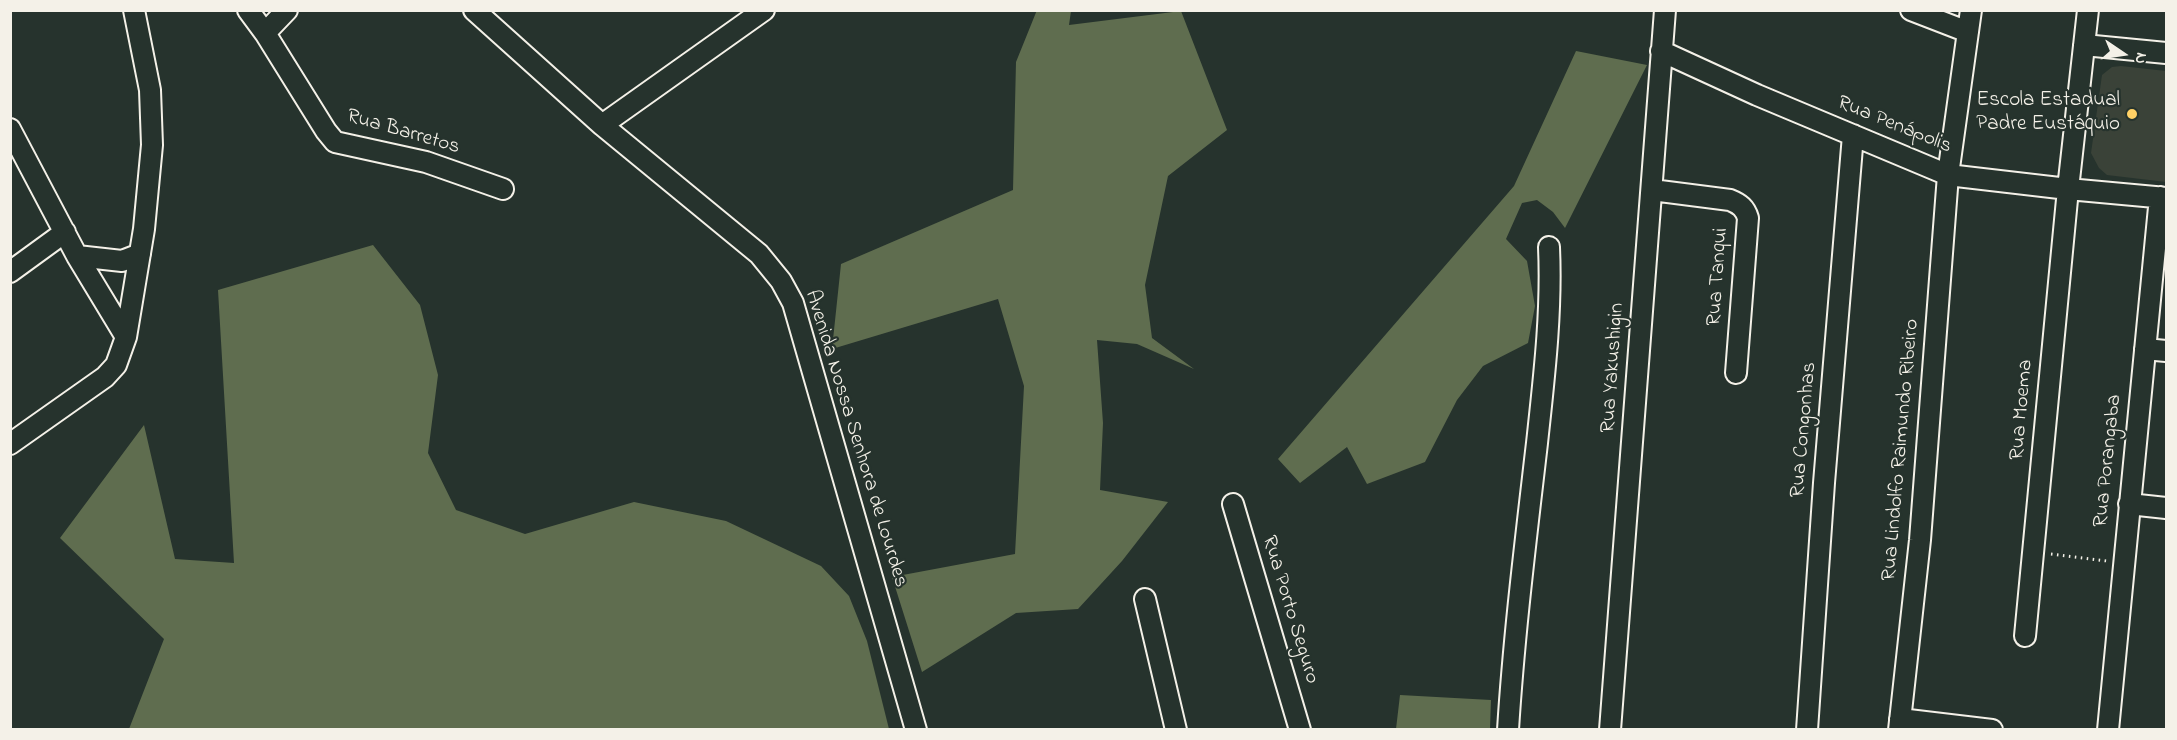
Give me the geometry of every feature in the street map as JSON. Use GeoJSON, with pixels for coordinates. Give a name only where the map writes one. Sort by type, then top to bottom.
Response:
{"type":"FeatureCollection","features":[{"type":"Feature","properties":{"kind":"street"},"geometry":{"type":"LineString","coordinates":[[10,444],[105,377],[116,365],[126,337],[140,254],[151,156],[152,122],[150,90],[134,10]]}},
{"type":"Feature","properties":{"kind":"street","name":"Rua Barretos"},"geometry":{"type":"LineString","coordinates":[[248,10],[335,142],[426,162],[503,189]]}},
{"type":"Feature","properties":{"kind":"street"},"geometry":{"type":"LineString","coordinates":[[265,33],[287,10]]}},
{"type":"Feature","properties":{"kind":"street","name":"Avenida Nossa Senhora de Lourdes"},"geometry":{"type":"LineString","coordinates":[[474,10],[602,125],[759,254],[785,288],[792,303],[810,362],[916,729]]}},
{"type":"Feature","properties":{"kind":"street"},"geometry":{"type":"LineString","coordinates":[[602,125],[764,10]]}},
{"type":"Feature","properties":{"kind":"street","name":"Rua Yakushigin"},"geometry":{"type":"LineString","coordinates":[[1610,729],[1652,190],[1660,51],[1665,10]]}},
{"type":"Feature","properties":{"kind":"street"},"geometry":{"type":"LineString","coordinates":[[1911,10],[1968,32]]}},
{"type":"Feature","properties":{"kind":"street","name":"Rua Lindolfo Raimundo Ribeiro"},"geometry":{"type":"LineString","coordinates":[[1900,724],[1920,540],[1948,175],[1971,10]]}},
{"type":"Feature","properties":{"kind":"street","name":"Rua Moema"},"geometry":{"type":"LineString","coordinates":[[2025,636],[2068,189],[2088,10]]}},
{"type":"Feature","properties":{"kind":"street"},"geometry":{"type":"LineString","coordinates":[[2084,45],[2166,53]]}},
{"type":"Feature","properties":{"kind":"street","name":"Rua Penápolis"},"geometry":{"type":"LineString","coordinates":[[1660,51],[1757,95],[1948,175],[2163,198]]}},
{"type":"Feature","properties":{"kind":"street"},"geometry":{"type":"LineString","coordinates":[[10,129],[77,256],[126,337]]}},
{"type":"Feature","properties":{"kind":"street","name":"Rua Congonhas"},"geometry":{"type":"LineString","coordinates":[[1807,729],[1823,495],[1853,135]]}},
{"type":"Feature","properties":{"kind":"street","name":"Rua Tanqui"},"geometry":{"type":"LineString","coordinates":[[1652,190],[1730,200],[1738,203],[1746,211],[1748,218],[1736,373]]}},
{"type":"Feature","properties":{"kind":"street","name":"Rua Porangaba"},"geometry":{"type":"LineString","coordinates":[[2108,729],[2145,349],[2163,198]]}},
{"type":"Feature","properties":{"kind":"street"},"geometry":{"type":"LineString","coordinates":[[10,272],[65,232]]}},
{"type":"Feature","properties":{"kind":"street"},"geometry":{"type":"LineString","coordinates":[[1508,729],[1512,666],[1544,373],[1550,275],[1549,247]]}},
{"type":"Feature","properties":{"kind":"street"},"geometry":{"type":"LineString","coordinates":[[77,256],[122,261],[140,254]]}},
{"type":"Feature","properties":{"kind":"street"},"geometry":{"type":"LineString","coordinates":[[2145,349],[2166,351]]}},
{"type":"Feature","properties":{"kind":"street","name":"Rua Porto Seguro"},"geometry":{"type":"LineString","coordinates":[[1233,504],[1300,729]]}},
{"type":"Feature","properties":{"kind":"street"},"geometry":{"type":"LineString","coordinates":[[2129,504],[2166,508]]}},
{"type":"Feature","properties":{"kind":"street"},"geometry":{"type":"LineString","coordinates":[[1144,599],[1176,729]]}},
{"type":"Feature","properties":{"kind":"street"},"geometry":{"type":"LineString","coordinates":[[1900,724],[1992,729]]}},
{"type":"Feature","properties":{"kind":"path"},"geometry":{"type":"LineString","coordinates":[[2034,552],[2123,564]]}},
{"type":"Feature","properties":{"kind":"shaded area","name":"Escola Estadual Padre Eustáquio"},"geometry":{"type":"Polygon","coordinates":[[[2112,67],[2166,71],[2166,182],[2107,175],[2099,168],[2091,153],[2102,75],[2112,67]]]}},
{"type":"Feature","properties":{"kind":"green space"},"geometry":{"type":"Polygon","coordinates":[[[1037,10],[1071,11],[1069,25],[1181,11],[1227,130],[1168,176],[1145,285],[1152,338],[1194,369],[1137,344],[1097,340],[1103,423],[1100,490],[1168,502],[1122,561],[1078,609],[1016,613],[922,672],[892,577],[1015,554],[1024,386],[998,299],[832,349],[841,264],[1013,190],[1016,62],[1037,10]]]}},
{"type":"Feature","properties":{"kind":"green space"},"geometry":{"type":"Polygon","coordinates":[[[1576,51],[1647,65],[1565,228],[1553,212],[1537,200],[1522,203],[1506,239],[1527,261],[1535,306],[1528,343],[1483,366],[1457,400],[1425,462],[1367,484],[1347,447],[1300,483],[1278,459],[1514,186],[1576,51]]]}},
{"type":"Feature","properties":{"kind":"green space"},"geometry":{"type":"Polygon","coordinates":[[[373,245],[420,305],[438,375],[428,453],[456,510],[525,534],[634,502],[726,521],[821,566],[849,596],[867,641],[889,729],[129,729],[164,639],[60,538],[144,425],[175,559],[234,563],[218,290],[373,245]]]}},
{"type":"Feature","properties":{"kind":"green space"},"geometry":{"type":"Polygon","coordinates":[[[1400,695],[1491,700],[1490,729],[1396,729],[1400,695]]]}},
{"type":"Feature","properties":{"kind":"place","name":"Escola Estadual Padre Eustáquio"},"geometry":{"type":"Point","coordinates":[2132,114]}}]}
